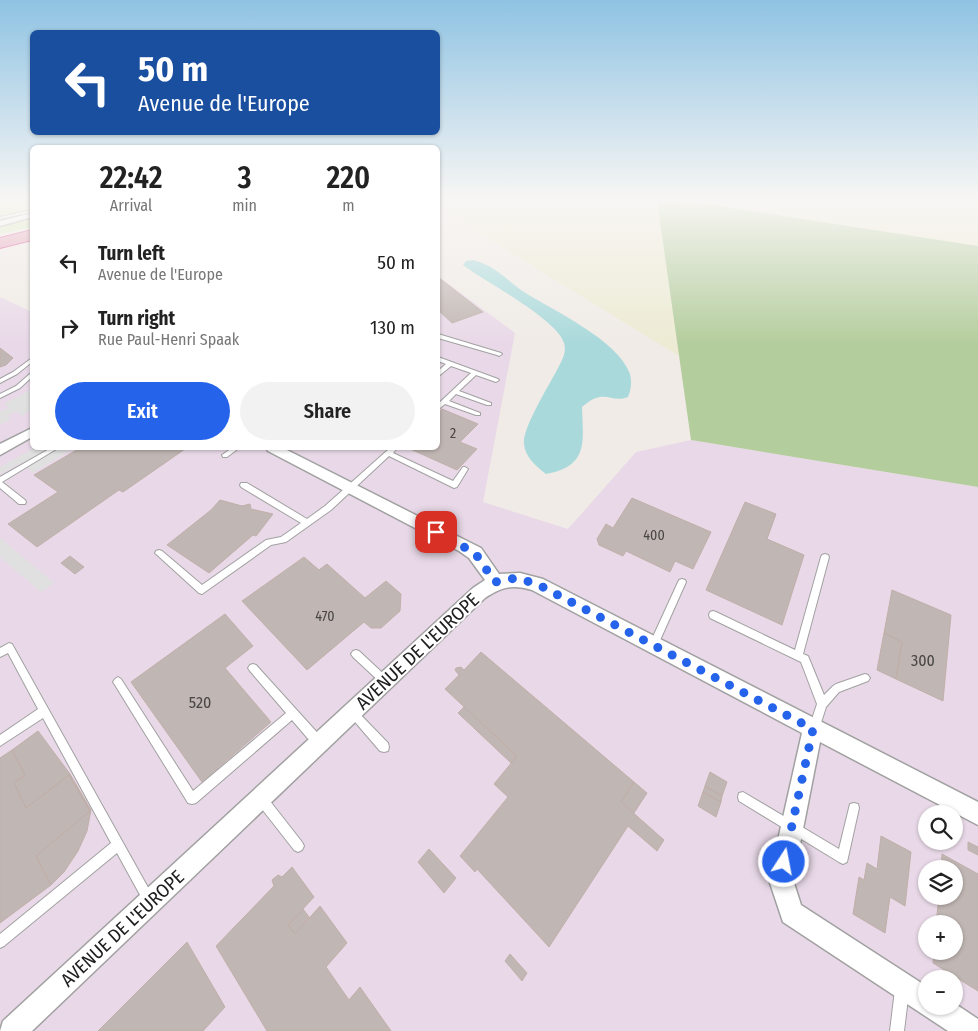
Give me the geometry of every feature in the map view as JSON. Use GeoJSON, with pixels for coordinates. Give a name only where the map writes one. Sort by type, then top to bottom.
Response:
{"type":"FeatureCollection","features":[{"type":"Feature","properties":{"kind":"street"},"geometry":{"type":"LineString","coordinates":[[0,450],[30,433]]}},
{"type":"Feature","properties":{"kind":"street"},"geometry":{"type":"LineString","coordinates":[[278,450],[475,553],[495,582]]}},
{"type":"Feature","properties":{"kind":"street","name":"AVENUE DE L'EUROPE"},"geometry":{"type":"LineString","coordinates":[[13,1031],[479,593],[495,582],[516,578],[537,584],[978,814]]}},
{"type":"Feature","properties":{"kind":"street"},"geometry":{"type":"LineString","coordinates":[[813,729],[781,880],[792,913],[918,996]]}},
{"type":"Feature","properties":{"kind":"street"},"geometry":{"type":"LineString","coordinates":[[948,1015],[972,1031]]}},
{"type":"Feature","properties":{"kind":"lane"},"geometry":{"type":"LineString","coordinates":[[440,337],[499,354]]}},
{"type":"Feature","properties":{"kind":"lane"},"geometry":{"type":"LineString","coordinates":[[440,360],[496,380]]}},
{"type":"Feature","properties":{"kind":"lane"},"geometry":{"type":"LineString","coordinates":[[0,380],[15,373],[30,362]]}},
{"type":"Feature","properties":{"kind":"lane"},"geometry":{"type":"LineString","coordinates":[[440,372],[450,364]]}},
{"type":"Feature","properties":{"kind":"lane"},"geometry":{"type":"LineString","coordinates":[[440,405],[475,373]]}},
{"type":"Feature","properties":{"kind":"lane"},"geometry":{"type":"LineString","coordinates":[[0,396],[18,387],[30,376]]}},
{"type":"Feature","properties":{"kind":"lane"},"geometry":{"type":"LineString","coordinates":[[455,391],[489,404]]}},
{"type":"Feature","properties":{"kind":"lane"},"geometry":{"type":"LineString","coordinates":[[444,401],[478,414]]}},
{"type":"Feature","properties":{"kind":"lane"},"geometry":{"type":"LineString","coordinates":[[0,480],[52,450]]}},
{"type":"Feature","properties":{"kind":"lane"},"geometry":{"type":"LineString","coordinates":[[225,455],[233,450]]}},
{"type":"Feature","properties":{"kind":"lane"},"geometry":{"type":"LineString","coordinates":[[159,553],[202,590],[269,542],[283,540],[328,508],[392,450]]}},
{"type":"Feature","properties":{"kind":"lane"},"geometry":{"type":"LineString","coordinates":[[388,453],[454,485],[465,469]]}},
{"type":"Feature","properties":{"kind":"lane"},"geometry":{"type":"LineString","coordinates":[[0,484],[22,502]]}},
{"type":"Feature","properties":{"kind":"lane"},"geometry":{"type":"LineString","coordinates":[[244,485],[306,523]]}},
{"type":"Feature","properties":{"kind":"lane"},"geometry":{"type":"LineString","coordinates":[[798,656],[825,557]]}},
{"type":"Feature","properties":{"kind":"lane"},"geometry":{"type":"LineString","coordinates":[[654,644],[682,582]]}},
{"type":"Feature","properties":{"kind":"lane"},"geometry":{"type":"LineString","coordinates":[[713,615],[805,659],[822,704]]}},
{"type":"Feature","properties":{"kind":"lane"},"geometry":{"type":"LineString","coordinates":[[0,653],[9,647],[150,902]]}},
{"type":"Feature","properties":{"kind":"lane"},"geometry":{"type":"LineString","coordinates":[[356,654],[385,681]]}},
{"type":"Feature","properties":{"kind":"lane"},"geometry":{"type":"LineString","coordinates":[[253,668],[319,743]]}},
{"type":"Feature","properties":{"kind":"lane"},"geometry":{"type":"LineString","coordinates":[[813,729],[822,704],[836,689],[865,678]]}},
{"type":"Feature","properties":{"kind":"lane"},"geometry":{"type":"LineString","coordinates":[[118,682],[192,799],[293,713]]}},
{"type":"Feature","properties":{"kind":"lane"},"geometry":{"type":"LineString","coordinates":[[0,741],[44,711]]}},
{"type":"Feature","properties":{"kind":"lane"},"geometry":{"type":"LineString","coordinates":[[352,712],[384,746]]}},
{"type":"Feature","properties":{"kind":"lane"},"geometry":{"type":"LineString","coordinates":[[743,797],[843,858],[854,808]]}},
{"type":"Feature","properties":{"kind":"lane"},"geometry":{"type":"LineString","coordinates":[[260,798],[298,846]]}},
{"type":"Feature","properties":{"kind":"lane"},"geometry":{"type":"LineString","coordinates":[[0,942],[118,845]]}},
{"type":"Feature","properties":{"kind":"lane"},"geometry":{"type":"LineString","coordinates":[[897,1031],[902,985]]}},
{"type":"Feature","properties":{"kind":"shaded area"},"geometry":{"type":"Polygon","coordinates":[[[503,248],[664,248],[679,356],[503,248]]]}},
{"type":"Feature","properties":{"kind":"shaded area"},"geometry":{"type":"Polygon","coordinates":[[[440,277],[515,333],[483,502],[568,529],[636,452],[691,440],[978,487],[978,1031],[0,1031],[0,297],[30,311],[30,450],[440,450],[440,277]]]}},
{"type":"Feature","properties":{"kind":"shaded area"},"geometry":{"type":"Polygon","coordinates":[[[30,390],[30,410],[22,416],[16,411],[7,416],[11,419],[0,425],[0,412],[8,407],[4,404],[30,390]]]}},
{"type":"Feature","properties":{"kind":"shaded area"},"geometry":{"type":"Polygon","coordinates":[[[30,450],[71,450],[33,473],[22,463],[0,474],[0,467],[30,450]]]}},
{"type":"Feature","properties":{"kind":"shaded area"},"geometry":{"type":"Polygon","coordinates":[[[0,538],[54,583],[41,592],[0,557],[0,538]]]}},
{"type":"Feature","properties":{"kind":"green space"},"geometry":{"type":"Polygon","coordinates":[[[664,248],[978,248],[978,487],[691,440],[664,248]]]}},
{"type":"Feature","properties":{"kind":"water"},"geometry":{"type":"Polygon","coordinates":[[[473,260],[494,269],[524,292],[584,327],[613,350],[623,361],[630,374],[631,386],[628,397],[622,399],[596,398],[582,407],[583,431],[580,451],[577,459],[560,470],[546,474],[529,457],[524,444],[527,428],[562,359],[565,350],[564,343],[559,333],[535,312],[463,265],[466,261],[473,260]]]}},
{"type":"Feature","properties":{"kind":"building"},"geometry":{"type":"Polygon","coordinates":[[[440,279],[483,312],[452,323],[440,312],[440,279]]]}},
{"type":"Feature","properties":{"kind":"building"},"geometry":{"type":"Polygon","coordinates":[[[0,348],[13,358],[6,365],[0,367],[0,348]]]}},
{"type":"Feature","properties":{"kind":"building"},"geometry":{"type":"Polygon","coordinates":[[[442,409],[478,424],[460,442],[477,449],[457,470],[412,450],[440,450],[440,412],[442,409]]]}},
{"type":"Feature","properties":{"kind":"building"},"geometry":{"type":"Polygon","coordinates":[[[77,450],[184,450],[123,492],[119,490],[37,547],[8,524],[58,492],[34,475],[77,450]]]}},
{"type":"Feature","properties":{"kind":"building"},"geometry":{"type":"Polygon","coordinates":[[[632,498],[711,532],[693,569],[675,561],[670,572],[626,551],[623,556],[599,545],[597,539],[606,524],[613,528],[632,498]]]}},
{"type":"Feature","properties":{"kind":"building"},"geometry":{"type":"Polygon","coordinates":[[[220,500],[242,506],[250,504],[251,509],[273,514],[256,536],[253,535],[209,573],[167,545],[211,510],[220,500]]]}},
{"type":"Feature","properties":{"kind":"building"},"geometry":{"type":"Polygon","coordinates":[[[745,502],[776,514],[767,539],[804,555],[782,625],[706,590],[745,502]]]}},
{"type":"Feature","properties":{"kind":"building"},"geometry":{"type":"Polygon","coordinates":[[[70,556],[84,567],[75,574],[61,563],[70,556]]]}},
{"type":"Feature","properties":{"kind":"building"},"geometry":{"type":"Polygon","coordinates":[[[304,557],[319,570],[327,564],[365,598],[386,581],[401,594],[400,611],[381,628],[371,628],[364,622],[307,670],[242,601],[304,557]]]}},
{"type":"Feature","properties":{"kind":"building"},"geometry":{"type":"Polygon","coordinates":[[[892,590],[951,615],[943,701],[896,679],[902,642],[884,633],[892,590]]]}},
{"type":"Feature","properties":{"kind":"building"},"geometry":{"type":"Polygon","coordinates":[[[225,614],[253,646],[225,668],[271,722],[202,782],[131,682],[225,614]]]}},
{"type":"Feature","properties":{"kind":"building"},"geometry":{"type":"Polygon","coordinates":[[[884,633],[902,642],[896,679],[877,670],[884,633]]]}},
{"type":"Feature","properties":{"kind":"building"},"geometry":{"type":"Polygon","coordinates":[[[481,652],[634,782],[621,802],[664,840],[657,851],[628,826],[549,947],[477,869],[475,872],[460,856],[508,797],[494,784],[517,756],[445,689],[459,675],[455,670],[456,668],[461,667],[464,670],[481,652]]]}},
{"type":"Feature","properties":{"kind":"building"},"geometry":{"type":"Polygon","coordinates":[[[464,707],[517,756],[511,763],[458,713],[464,707]]]}},
{"type":"Feature","properties":{"kind":"building"},"geometry":{"type":"Polygon","coordinates":[[[38,731],[70,774],[91,810],[87,831],[78,851],[64,872],[51,885],[36,856],[90,811],[69,775],[26,808],[14,783],[25,775],[12,750],[38,731]]]}},
{"type":"Feature","properties":{"kind":"building"},"geometry":{"type":"Polygon","coordinates":[[[12,750],[25,775],[14,783],[26,808],[69,775],[90,811],[36,856],[51,885],[0,923],[0,758],[12,750]]]}},
{"type":"Feature","properties":{"kind":"building"},"geometry":{"type":"Polygon","coordinates":[[[710,772],[727,782],[722,796],[705,786],[710,772]]]}},
{"type":"Feature","properties":{"kind":"building"},"geometry":{"type":"Polygon","coordinates":[[[634,782],[647,793],[634,813],[621,802],[634,782]]]}},
{"type":"Feature","properties":{"kind":"building"},"geometry":{"type":"Polygon","coordinates":[[[705,786],[722,796],[721,802],[703,792],[705,786]]]}},
{"type":"Feature","properties":{"kind":"building"},"geometry":{"type":"Polygon","coordinates":[[[703,792],[721,802],[716,817],[698,806],[703,792]]]}},
{"type":"Feature","properties":{"kind":"building"},"geometry":{"type":"Polygon","coordinates":[[[881,836],[911,852],[905,906],[890,897],[885,933],[853,914],[859,877],[864,880],[867,863],[877,869],[881,836]]]}},
{"type":"Feature","properties":{"kind":"building"},"geometry":{"type":"Polygon","coordinates":[[[968,842],[978,847],[978,855],[968,850],[968,842]]]}},
{"type":"Feature","properties":{"kind":"building"},"geometry":{"type":"Polygon","coordinates":[[[429,849],[456,878],[444,893],[418,862],[429,849]]]}},
{"type":"Feature","properties":{"kind":"building"},"geometry":{"type":"Polygon","coordinates":[[[942,854],[953,860],[942,860],[942,854]]]}},
{"type":"Feature","properties":{"kind":"building"},"geometry":{"type":"Polygon","coordinates":[[[963,866],[978,874],[978,991],[963,982],[963,970],[944,970],[933,963],[933,960],[963,960],[963,915],[937,915],[938,905],[963,905],[963,866]]]}},
{"type":"Feature","properties":{"kind":"building"},"geometry":{"type":"Polygon","coordinates":[[[292,867],[314,897],[288,925],[295,934],[320,906],[347,943],[326,967],[349,1000],[360,987],[391,1031],[267,1031],[216,946],[274,886],[272,880],[278,875],[282,877],[292,867]]]}},
{"type":"Feature","properties":{"kind":"building"},"geometry":{"type":"Polygon","coordinates":[[[303,909],[309,917],[295,934],[288,925],[303,909]]]}},
{"type":"Feature","properties":{"kind":"building"},"geometry":{"type":"Polygon","coordinates":[[[187,942],[225,1007],[203,1031],[98,1031],[187,942]]]}},
{"type":"Feature","properties":{"kind":"building"},"geometry":{"type":"Polygon","coordinates":[[[510,954],[527,973],[522,981],[505,961],[510,954]]]}},
{"type":"Feature","properties":{"kind":"route"},"geometry":{"type":"LineString","coordinates":[[436,532],[475,553],[495,582],[516,578],[537,584],[813,729],[784,862]]}}]}
